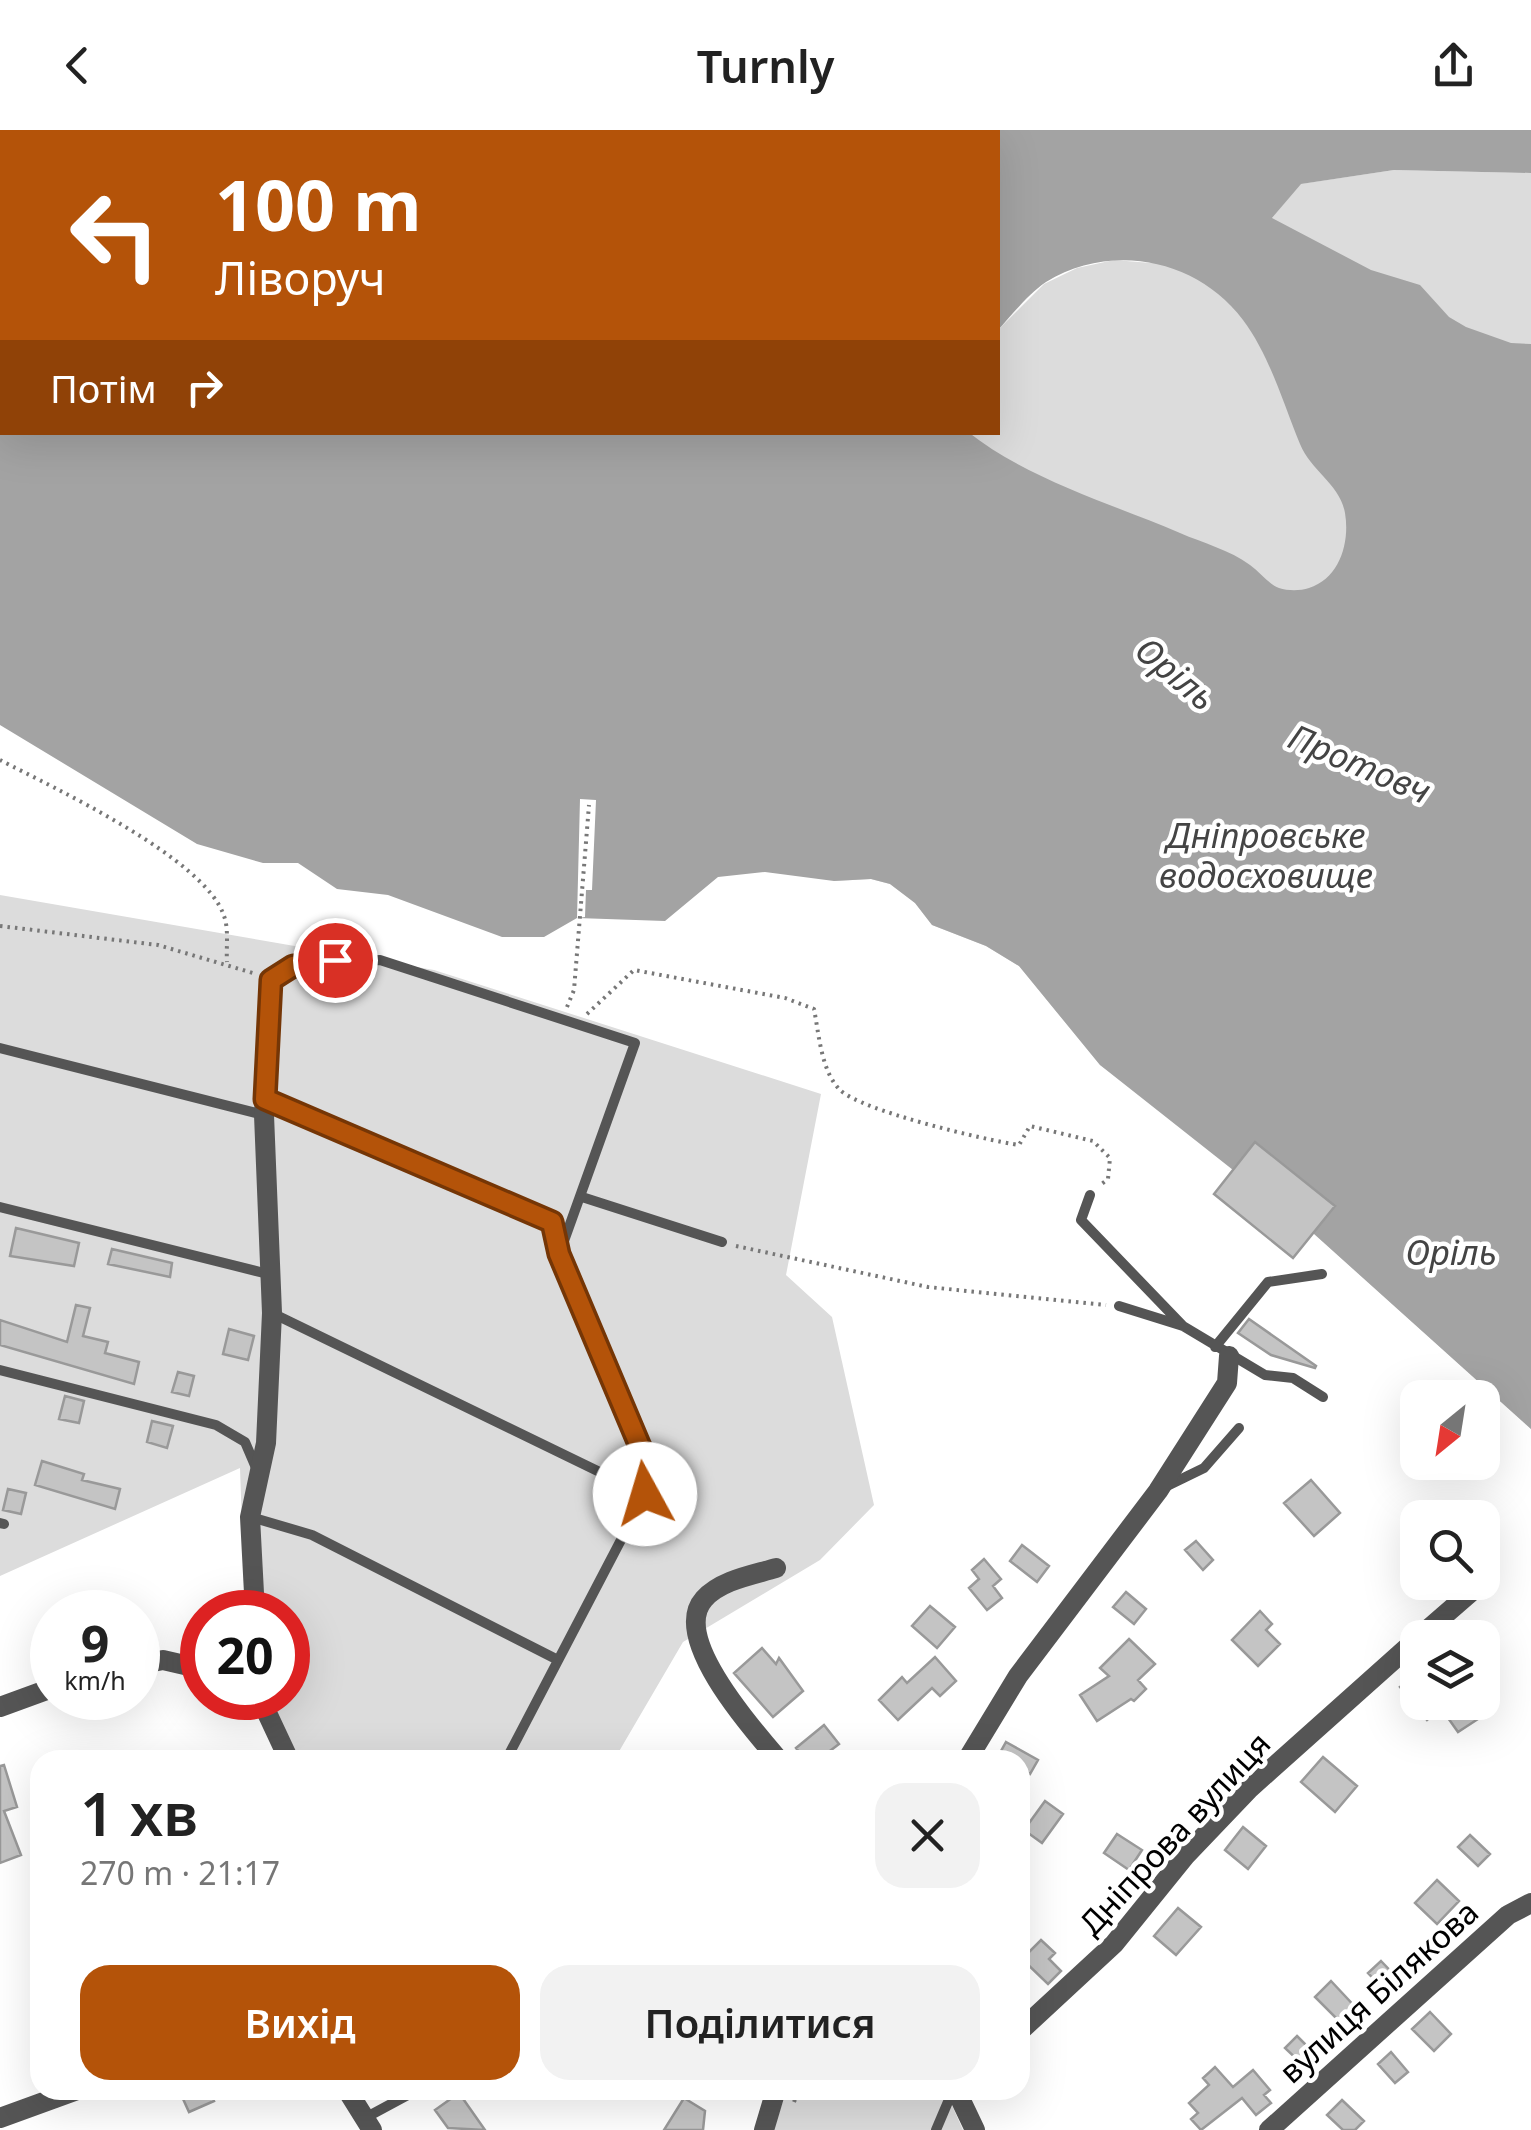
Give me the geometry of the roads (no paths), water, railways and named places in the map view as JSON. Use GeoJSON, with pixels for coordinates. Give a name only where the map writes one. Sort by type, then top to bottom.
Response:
{"type":"FeatureCollection","features":[{"type":"Feature","properties":{"kind":"street"},"geometry":{"type":"LineString","coordinates":[[253,1590],[250,1517],[266,1443],[272,1313],[264,1107],[271,980]]}},
{"type":"Feature","properties":{"kind":"street"},"geometry":{"type":"LineString","coordinates":[[973,1750],[1018,1676],[1158,1490],[1228,1382],[1222,1351]]}},
{"type":"Feature","properties":{"kind":"street"},"geometry":{"type":"LineString","coordinates":[[772,1750],[706,1660],[693,1626],[702,1601],[720,1586],[776,1568]]}},
{"type":"Feature","properties":{"kind":"street","name":"Дніпрова вулиця"},"geometry":{"type":"LineString","coordinates":[[1439,1620],[1462,1600]]}},
{"type":"Feature","properties":{"kind":"street","name":"Дніпрова вулиця"},"geometry":{"type":"LineString","coordinates":[[1030,2022],[1114,1944],[1186,1855],[1249,1789],[1400,1654]]}},
{"type":"Feature","properties":{"kind":"street"},"geometry":{"type":"LineString","coordinates":[[0,1707],[30,1696]]}},
{"type":"Feature","properties":{"kind":"street"},"geometry":{"type":"LineString","coordinates":[[272,1720],[285,1750]]}},
{"type":"Feature","properties":{"kind":"street","name":"вулиця Білякова"},"geometry":{"type":"LineString","coordinates":[[1269,2130],[1508,1915],[1531,1903]]}},
{"type":"Feature","properties":{"kind":"street"},"geometry":{"type":"LineString","coordinates":[[0,2118],[50,2100]]}},
{"type":"Feature","properties":{"kind":"street"},"geometry":{"type":"LineString","coordinates":[[351,2100],[361,2126]]}},
{"type":"Feature","properties":{"kind":"street"},"geometry":{"type":"LineString","coordinates":[[764,2130],[773,2100]]}},
{"type":"Feature","properties":{"kind":"street"},"geometry":{"type":"LineString","coordinates":[[960,2100],[974,2130]]}},
{"type":"Feature","properties":{"kind":"lane"},"geometry":{"type":"LineString","coordinates":[[271,980],[293,966],[380,960],[635,1043],[559,1254]]}},
{"type":"Feature","properties":{"kind":"lane"},"geometry":{"type":"LineString","coordinates":[[0,1048],[264,1107],[552,1222],[559,1254],[644,1456],[645,1494],[511,1750]]}},
{"type":"Feature","properties":{"kind":"lane"},"geometry":{"type":"LineString","coordinates":[[1090,1195],[1081,1220],[1183,1326],[1265,1376],[1293,1378],[1323,1396]]}},
{"type":"Feature","properties":{"kind":"lane"},"geometry":{"type":"LineString","coordinates":[[582,1196],[722,1242]]}},
{"type":"Feature","properties":{"kind":"lane"},"geometry":{"type":"LineString","coordinates":[[0,1207],[268,1274]]}},
{"type":"Feature","properties":{"kind":"lane"},"geometry":{"type":"LineString","coordinates":[[1222,1351],[1268,1282],[1322,1274]]}},
{"type":"Feature","properties":{"kind":"lane"},"geometry":{"type":"LineString","coordinates":[[1120,1306],[1183,1326]]}},
{"type":"Feature","properties":{"kind":"lane"},"geometry":{"type":"LineString","coordinates":[[272,1313],[645,1494]]}},
{"type":"Feature","properties":{"kind":"lane"},"geometry":{"type":"LineString","coordinates":[[0,1370],[216,1425],[245,1442],[258,1472]]}},
{"type":"Feature","properties":{"kind":"lane"},"geometry":{"type":"LineString","coordinates":[[1158,1490],[1204,1468],[1239,1428]]}},
{"type":"Feature","properties":{"kind":"lane"},"geometry":{"type":"LineString","coordinates":[[250,1517],[312,1535],[558,1660]]}},
{"type":"Feature","properties":{"kind":"lane"},"geometry":{"type":"LineString","coordinates":[[361,2126],[401,2100]]}},
{"type":"Feature","properties":{"kind":"lane"},"geometry":{"type":"LineString","coordinates":[[936,2130],[950,2100]]}},
{"type":"Feature","properties":{"kind":"water","name":"Дніпровське водосховище"},"geometry":{"type":"Polygon","coordinates":[[[1000,130],[1531,130],[1531,173],[1394,170],[1301,184],[1272,218],[1371,270],[1420,285],[1449,317],[1466,327],[1511,343],[1531,344],[1531,1429],[1500,1401],[1500,1380],[1476,1380],[1313,1233],[1334,1206],[1256,1142],[1233,1170],[1100,1065],[1019,966],[986,946],[932,925],[915,903],[890,884],[871,879],[834,881],[765,872],[718,877],[665,921],[577,918],[544,937],[502,937],[388,895],[337,889],[298,863],[263,863],[197,844],[0,725],[0,435],[972,435],[1043,477],[1234,555],[1279,588],[1302,590],[1320,583],[1335,568],[1346,536],[1345,513],[1331,486],[1305,454],[1261,349],[1224,299],[1178,271],[1152,263],[1098,262],[1046,282],[1000,328],[1000,130]]]}},
{"type":"Feature","properties":{"kind":"water label","name":"Оріль"},"geometry":{"type":"Point","coordinates":[1176,673]}},
{"type":"Feature","properties":{"kind":"water label","name":"Протовч"},"geometry":{"type":"Point","coordinates":[1360,763]}},
{"type":"Feature","properties":{"kind":"water label","name":"Орiль"},"geometry":{"type":"Point","coordinates":[1451,1251]}}]}
